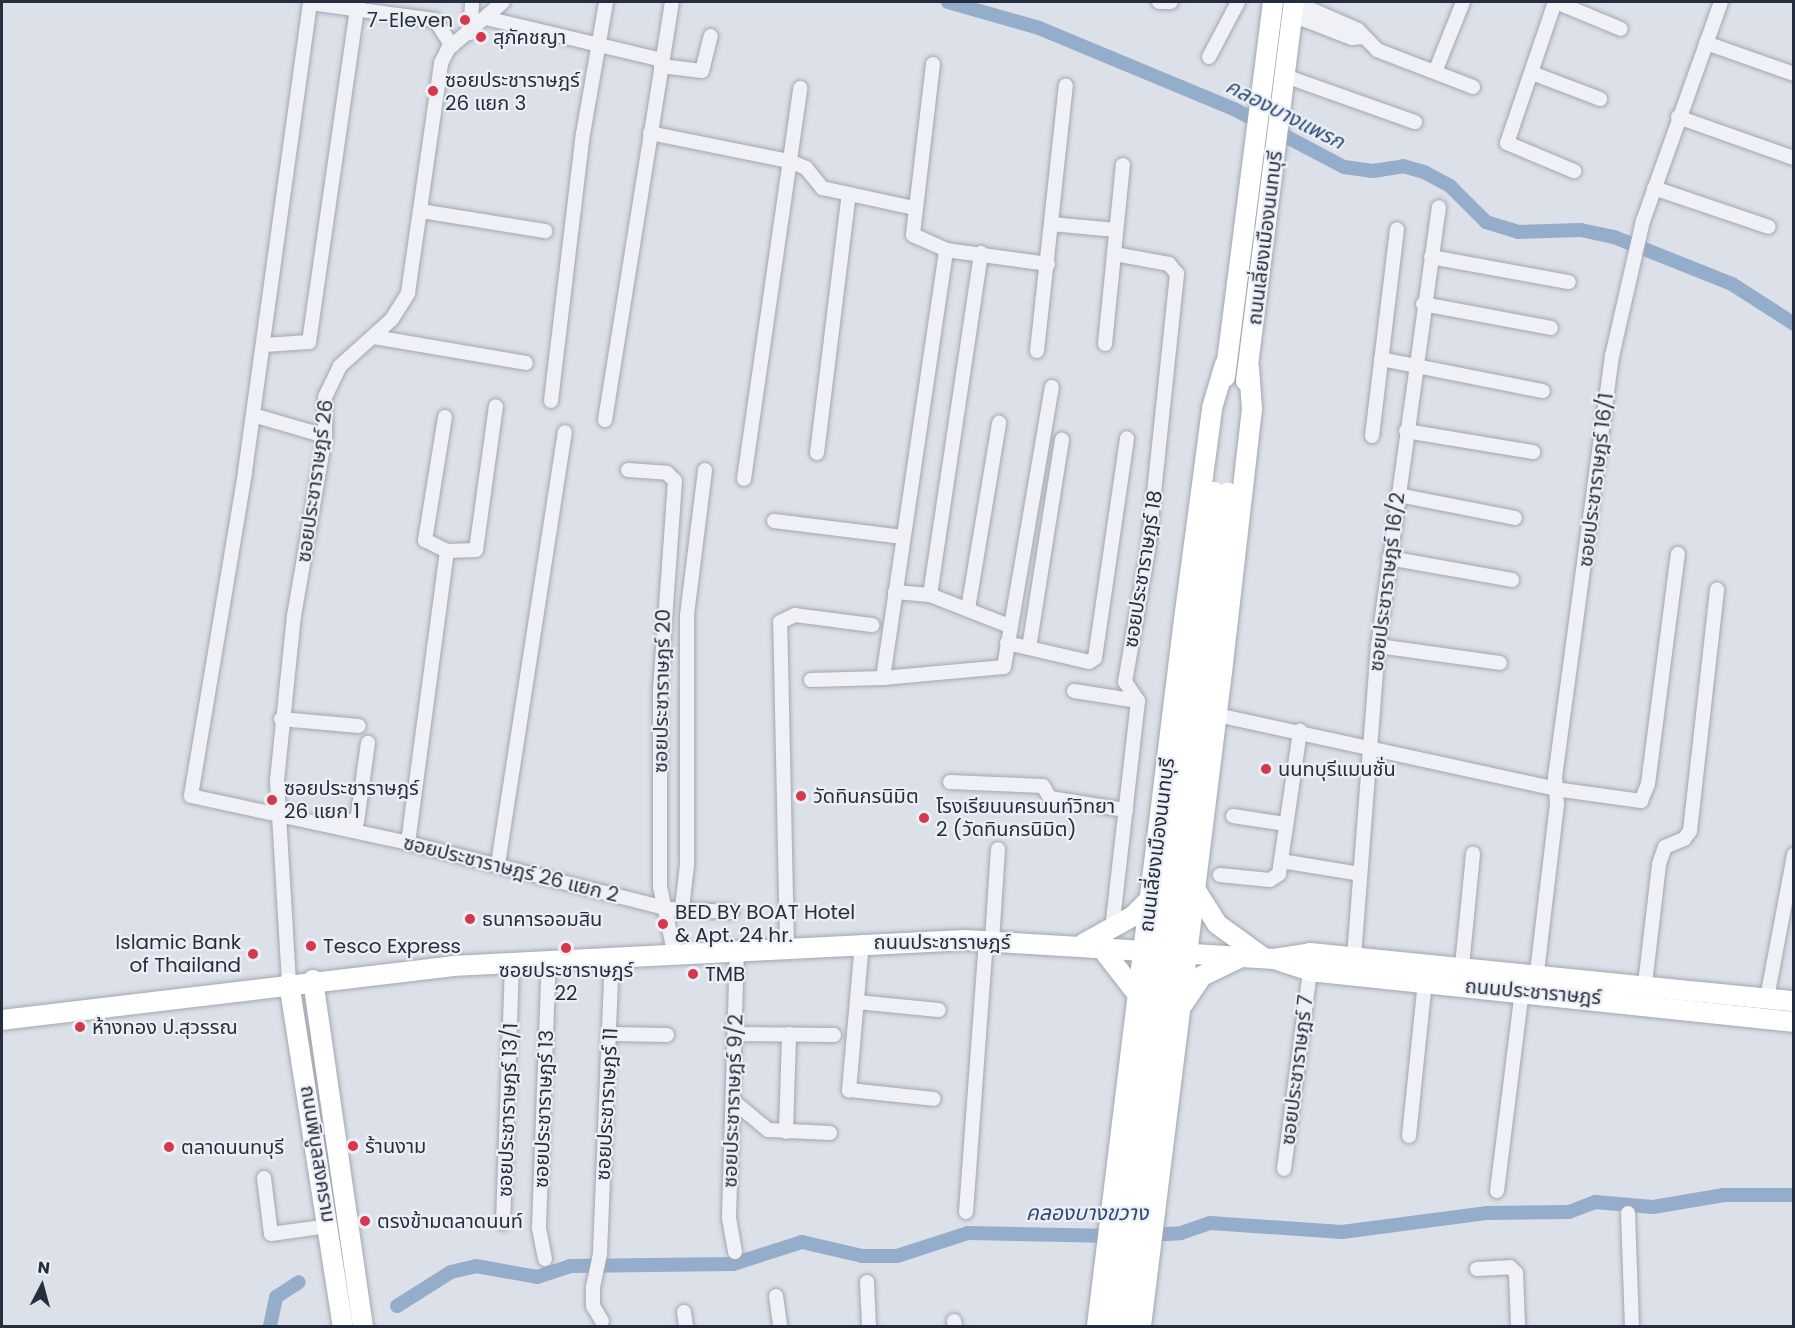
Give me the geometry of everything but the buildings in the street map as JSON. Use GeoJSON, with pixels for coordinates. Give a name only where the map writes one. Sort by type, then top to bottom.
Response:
{"type":"FeatureCollection","features":[{"type":"Feature","properties":{"kind":"main road","name":"ถนนเลี่ยงเมืองนนทบุรี"},"geometry":{"type":"LineString","coordinates":[[1126,1326],[1221,493],[1225,364],[1273,2]]}},
{"type":"Feature","properties":{"kind":"main road","name":"ถนนเลี่ยงเมืองนนทบุรี"},"geometry":{"type":"LineString","coordinates":[[1221,493],[1249,368],[1293,6]]}},
{"type":"Feature","properties":{"kind":"main road","name":"ถนนเลี่ยงเมืองนนทบุรี"},"geometry":{"type":"LineString","coordinates":[[1097,1326],[1108,1222],[1152,897],[1212,408],[1225,364]]}},
{"type":"Feature","properties":{"kind":"main road","name":"ถนนเลี่ยงเมืองนนทบุรี"},"geometry":{"type":"LineString","coordinates":[[1110,1326],[1152,1221],[1188,953],[1252,409],[1249,368]]}},
{"type":"Feature","properties":{"kind":"main road"},"geometry":{"type":"LineString","coordinates":[[1156,862],[1163,875],[1178,880],[1191,876],[1198,864]]}},
{"type":"Feature","properties":{"kind":"main road"},"geometry":{"type":"LineString","coordinates":[[1195,889],[1217,924],[1270,959]]}},
{"type":"Feature","properties":{"kind":"main road"},"geometry":{"type":"LineString","coordinates":[[1138,995],[1091,945],[1152,897]]}},
{"type":"Feature","properties":{"kind":"main road","name":"ถนนประชาราษฎร์"},"geometry":{"type":"LineString","coordinates":[[2,1020],[289,982],[612,954],[862,942],[989,941],[1091,945],[1240,958],[1270,959],[1296,954],[1354,957],[1537,972],[1794,1001]]}},
{"type":"Feature","properties":{"kind":"main road"},"geometry":{"type":"LineString","coordinates":[[1135,1025],[1145,1010],[1160,1006],[1180,1016],[1202,976],[1240,958]]}},
{"type":"Feature","properties":{"kind":"main road","name":"ถนนประชาราษฎร์"},"geometry":{"type":"LineString","coordinates":[[1270,959],[1310,971],[1522,991],[1794,1022]]}},
{"type":"Feature","properties":{"kind":"main road","name":"ถนนพิบูลสงคราม"},"geometry":{"type":"LineString","coordinates":[[313,980],[363,1326]]}},
{"type":"Feature","properties":{"kind":"main road","name":"ถนนพิบูลสงคราม"},"geometry":{"type":"LineString","coordinates":[[289,982],[343,1326]]}},
{"type":"Feature","properties":{"kind":"main road","name":"ถนนเลี่ยงเมืองนนทบุรี"},"geometry":{"type":"LineString","coordinates":[[1134,1262],[1141,1326]]}},
{"type":"Feature","properties":{"kind":"street"},"geometry":{"type":"LineString","coordinates":[[470,33],[472,2]]}},
{"type":"Feature","properties":{"kind":"street","name":"ซอยประชาราษฎร์ 26"},"geometry":{"type":"LineString","coordinates":[[289,982],[277,813],[281,718],[325,436],[329,383],[374,337],[408,293],[441,63],[452,46],[490,18],[503,2]]}},
{"type":"Feature","properties":{"kind":"street"},"geometry":{"type":"LineString","coordinates":[[551,401],[597,44],[606,2]]}},
{"type":"Feature","properties":{"kind":"street"},"geometry":{"type":"LineString","coordinates":[[605,420],[672,2]]}},
{"type":"Feature","properties":{"kind":"street"},"geometry":{"type":"LineString","coordinates":[[1159,2],[1171,2]]}},
{"type":"Feature","properties":{"kind":"street"},"geometry":{"type":"LineString","coordinates":[[1209,57],[1238,2]]}},
{"type":"Feature","properties":{"kind":"street"},"geometry":{"type":"LineString","coordinates":[[1435,72],[1463,2]]}},
{"type":"Feature","properties":{"kind":"street"},"geometry":{"type":"LineString","coordinates":[[1574,171],[1508,146],[1555,2],[1621,29]]}},
{"type":"Feature","properties":{"kind":"street","name":"ซอยประชาราษฎร์ 16/1"},"geometry":{"type":"LineString","coordinates":[[1537,972],[1555,789],[1612,356],[1643,221],[1678,117],[1721,2]]}},
{"type":"Feature","properties":{"kind":"street"},"geometry":{"type":"LineString","coordinates":[[277,813],[191,796],[264,345],[310,3],[357,5],[435,20],[452,46]]}},
{"type":"Feature","properties":{"kind":"street"},"geometry":{"type":"LineString","coordinates":[[264,345],[309,342],[357,5]]}},
{"type":"Feature","properties":{"kind":"street"},"geometry":{"type":"LineString","coordinates":[[1293,6],[1363,37],[1377,50],[1473,87]]}},
{"type":"Feature","properties":{"kind":"street"},"geometry":{"type":"LineString","coordinates":[[490,18],[597,44],[662,63],[702,71],[711,36]]}},
{"type":"Feature","properties":{"kind":"street"},"geometry":{"type":"LineString","coordinates":[[1706,43],[1794,74]]}},
{"type":"Feature","properties":{"kind":"street"},"geometry":{"type":"LineString","coordinates":[[933,64],[914,208],[916,239],[946,250],[1048,264]]}},
{"type":"Feature","properties":{"kind":"street"},"geometry":{"type":"LineString","coordinates":[[1532,73],[1600,99]]}},
{"type":"Feature","properties":{"kind":"street"},"geometry":{"type":"LineString","coordinates":[[1285,84],[1415,122]]}},
{"type":"Feature","properties":{"kind":"street"},"geometry":{"type":"LineString","coordinates":[[1037,351],[1066,86]]}},
{"type":"Feature","properties":{"kind":"street"},"geometry":{"type":"LineString","coordinates":[[744,479],[800,88]]}},
{"type":"Feature","properties":{"kind":"street"},"geometry":{"type":"LineString","coordinates":[[1678,117],[1794,158]]}},
{"type":"Feature","properties":{"kind":"street"},"geometry":{"type":"LineString","coordinates":[[650,133],[789,161],[806,168],[822,188],[914,208]]}},
{"type":"Feature","properties":{"kind":"street"},"geometry":{"type":"LineString","coordinates":[[1105,344],[1123,165]]}},
{"type":"Feature","properties":{"kind":"street"},"geometry":{"type":"LineString","coordinates":[[1654,188],[1768,227]]}},
{"type":"Feature","properties":{"kind":"street"},"geometry":{"type":"LineString","coordinates":[[817,453],[849,194]]}},
{"type":"Feature","properties":{"kind":"street","name":"ซอยประชาราษฎร์ 16/2"},"geometry":{"type":"LineString","coordinates":[[1354,957],[1378,646],[1414,365],[1439,207]]}},
{"type":"Feature","properties":{"kind":"street"},"geometry":{"type":"LineString","coordinates":[[421,211],[545,231]]}},
{"type":"Feature","properties":{"kind":"street"},"geometry":{"type":"LineString","coordinates":[[1051,224],[1116,230]]}},
{"type":"Feature","properties":{"kind":"street"},"geometry":{"type":"LineString","coordinates":[[1372,436],[1398,230]]}},
{"type":"Feature","properties":{"kind":"street"},"geometry":{"type":"LineString","coordinates":[[884,678],[946,250]]}},
{"type":"Feature","properties":{"kind":"street"},"geometry":{"type":"LineString","coordinates":[[930,595],[981,253]]}},
{"type":"Feature","properties":{"kind":"street","name":"ซอยประชาราษฎร์ 18"},"geometry":{"type":"LineString","coordinates":[[1114,254],[1169,264],[1178,274],[1148,550],[1125,682],[1138,701]]}},
{"type":"Feature","properties":{"kind":"street"},"geometry":{"type":"LineString","coordinates":[[1431,257],[1569,282]]}},
{"type":"Feature","properties":{"kind":"street"},"geometry":{"type":"LineString","coordinates":[[1423,304],[1551,328]]}},
{"type":"Feature","properties":{"kind":"street"},"geometry":{"type":"LineString","coordinates":[[374,337],[526,363]]}},
{"type":"Feature","properties":{"kind":"street"},"geometry":{"type":"LineString","coordinates":[[1382,359],[1543,391]]}},
{"type":"Feature","properties":{"kind":"street"},"geometry":{"type":"LineString","coordinates":[[811,680],[884,678],[999,670],[1007,643],[1052,387]]}},
{"type":"Feature","properties":{"kind":"street"},"geometry":{"type":"LineString","coordinates":[[445,417],[425,540],[447,551],[476,550],[496,406]]}},
{"type":"Feature","properties":{"kind":"street"},"geometry":{"type":"LineString","coordinates":[[253,415],[325,436]]}},
{"type":"Feature","properties":{"kind":"street"},"geometry":{"type":"LineString","coordinates":[[968,609],[999,423]]}},
{"type":"Feature","properties":{"kind":"street"},"geometry":{"type":"LineString","coordinates":[[1406,431],[1533,452]]}},
{"type":"Feature","properties":{"kind":"street"},"geometry":{"type":"LineString","coordinates":[[498,864],[565,432]]}},
{"type":"Feature","properties":{"kind":"street"},"geometry":{"type":"LineString","coordinates":[[1007,643],[1089,662],[1095,658],[1127,438]]}},
{"type":"Feature","properties":{"kind":"street"},"geometry":{"type":"LineString","coordinates":[[1029,648],[1062,440]]}},
{"type":"Feature","properties":{"kind":"street","name":"ซอยประชาราษฎร์ 20"},"geometry":{"type":"LineString","coordinates":[[628,470],[667,473],[675,481],[660,689],[660,887],[675,909],[674,951]]}},
{"type":"Feature","properties":{"kind":"street"},"geometry":{"type":"LineString","coordinates":[[675,909],[687,865],[687,615],[705,470]]}},
{"type":"Feature","properties":{"kind":"street"},"geometry":{"type":"LineString","coordinates":[[1398,495],[1515,518]]}},
{"type":"Feature","properties":{"kind":"street"},"geometry":{"type":"LineString","coordinates":[[774,521],[903,537]]}},
{"type":"Feature","properties":{"kind":"street"},"geometry":{"type":"LineString","coordinates":[[408,843],[447,551]]}},
{"type":"Feature","properties":{"kind":"street"},"geometry":{"type":"LineString","coordinates":[[1217,715],[1371,745],[1555,789],[1631,802],[1646,794],[1678,554]]}},
{"type":"Feature","properties":{"kind":"street"},"geometry":{"type":"LineString","coordinates":[[1389,558],[1512,580]]}},
{"type":"Feature","properties":{"kind":"street"},"geometry":{"type":"LineString","coordinates":[[1645,984],[1659,864],[1665,847],[1684,839],[1690,831],[1717,590]]}},
{"type":"Feature","properties":{"kind":"street"},"geometry":{"type":"LineString","coordinates":[[895,592],[930,595],[1009,626]]}},
{"type":"Feature","properties":{"kind":"street"},"geometry":{"type":"LineString","coordinates":[[787,946],[780,622],[795,615],[872,626]]}},
{"type":"Feature","properties":{"kind":"street"},"geometry":{"type":"LineString","coordinates":[[1378,646],[1500,663]]}},
{"type":"Feature","properties":{"kind":"street"},"geometry":{"type":"LineString","coordinates":[[1074,691],[1138,701],[1112,929]]}},
{"type":"Feature","properties":{"kind":"street"},"geometry":{"type":"LineString","coordinates":[[281,718],[359,726]]}},
{"type":"Feature","properties":{"kind":"street"},"geometry":{"type":"LineString","coordinates":[[1220,875],[1270,880],[1279,874],[1300,731]]}},
{"type":"Feature","properties":{"kind":"street"},"geometry":{"type":"LineString","coordinates":[[313,816],[337,823],[357,822],[368,743]]}},
{"type":"Feature","properties":{"kind":"street"},"geometry":{"type":"LineString","coordinates":[[950,782],[1043,786],[1050,798],[1126,810]]}},
{"type":"Feature","properties":{"kind":"street","name":"ซอยประชาราษฎร์ 26 แยก 2"},"geometry":{"type":"LineString","coordinates":[[277,813],[291,818],[337,823],[408,843],[675,909],[732,912]]}},
{"type":"Feature","properties":{"kind":"street"},"geometry":{"type":"LineString","coordinates":[[1233,816],[1286,824]]}},
{"type":"Feature","properties":{"kind":"street"},"geometry":{"type":"LineString","coordinates":[[966,1212],[998,849]]}},
{"type":"Feature","properties":{"kind":"street"},"geometry":{"type":"LineString","coordinates":[[1462,966],[1473,854]]}},
{"type":"Feature","properties":{"kind":"street"},"geometry":{"type":"LineString","coordinates":[[1767,998],[1794,855]]}},
{"type":"Feature","properties":{"kind":"street"},"geometry":{"type":"LineString","coordinates":[[1281,861],[1360,874]]}},
{"type":"Feature","properties":{"kind":"street"},"geometry":{"type":"LineString","coordinates":[[862,942],[849,1090],[934,1099]]}},
{"type":"Feature","properties":{"kind":"street","name":"ซอยประชาราษฎร์ 9/2"},"geometry":{"type":"LineString","coordinates":[[735,1252],[729,1217],[737,948]]}},
{"type":"Feature","properties":{"kind":"street","name":"ซอยประชาราษฎร์ 11"},"geometry":{"type":"LineString","coordinates":[[602,1321],[593,1306],[600,1253],[611,1034],[612,954]]}},
{"type":"Feature","properties":{"kind":"street","name":"ซอยประชาราษฎร์ 13"},"geometry":{"type":"LineString","coordinates":[[545,1259],[540,1227],[549,959]]}},
{"type":"Feature","properties":{"kind":"street","name":"ซอยประชาราษฎร์ 13/1"},"geometry":{"type":"LineString","coordinates":[[503,1223],[512,962]]}},
{"type":"Feature","properties":{"kind":"street","name":"ซอยประชาราษฎร์ 7"},"geometry":{"type":"LineString","coordinates":[[1284,1169],[1310,971]]}},
{"type":"Feature","properties":{"kind":"street"},"geometry":{"type":"LineString","coordinates":[[1409,1136],[1425,981]]}},
{"type":"Feature","properties":{"kind":"street"},"geometry":{"type":"LineString","coordinates":[[1497,1191],[1522,991]]}},
{"type":"Feature","properties":{"kind":"street"},"geometry":{"type":"LineString","coordinates":[[857,1002],[939,1010]]}},
{"type":"Feature","properties":{"kind":"street"},"geometry":{"type":"LineString","coordinates":[[611,1034],[667,1035]]}},
{"type":"Feature","properties":{"kind":"street"},"geometry":{"type":"LineString","coordinates":[[735,1034],[834,1035]]}},
{"type":"Feature","properties":{"kind":"street"},"geometry":{"type":"LineString","coordinates":[[786,1132],[789,1034]]}},
{"type":"Feature","properties":{"kind":"street"},"geometry":{"type":"LineString","coordinates":[[733,1101],[768,1130],[830,1133]]}},
{"type":"Feature","properties":{"kind":"street"},"geometry":{"type":"LineString","coordinates":[[264,1178],[271,1234],[329,1226]]}},
{"type":"Feature","properties":{"kind":"street"},"geometry":{"type":"LineString","coordinates":[[1628,1213],[1632,1326]]}},
{"type":"Feature","properties":{"kind":"street"},"geometry":{"type":"LineString","coordinates":[[1477,1269],[1510,1266],[1516,1273],[1518,1326]]}},
{"type":"Feature","properties":{"kind":"street"},"geometry":{"type":"LineString","coordinates":[[867,1282],[869,1326]]}},
{"type":"Feature","properties":{"kind":"street"},"geometry":{"type":"LineString","coordinates":[[776,1296],[780,1326]]}},
{"type":"Feature","properties":{"kind":"street"},"geometry":{"type":"LineString","coordinates":[[684,1312],[686,1326]]}},
{"type":"Feature","properties":{"kind":"waterway","name":"คลองบางแพรก"},"geometry":{"type":"LineString","coordinates":[[948,2],[1039,28],[1234,109],[1344,167],[1373,171],[1403,166],[1424,172],[1450,186],[1486,222],[1518,232],[1581,230],[1614,237],[1732,284],[1794,324]]}},
{"type":"Feature","properties":{"kind":"waterway","name":"คลองบางขวาง"},"geometry":{"type":"LineString","coordinates":[[1146,1235],[1181,1233],[1210,1223],[1342,1232],[1486,1213],[1569,1212],[1595,1202],[1653,1207],[1724,1195],[1794,1195]]}},
{"type":"Feature","properties":{"kind":"waterway","name":"คลองบางขวาง"},"geometry":{"type":"LineString","coordinates":[[397,1306],[451,1272],[476,1266],[537,1277],[570,1266],[733,1264],[802,1242],[862,1256],[897,1256],[968,1233],[1115,1236]]}},
{"type":"Feature","properties":{"kind":"waterway","name":"คลองบางขวาง"},"geometry":{"type":"LineString","coordinates":[[270,1326],[276,1297],[299,1282]]}},
{"type":"Feature","properties":{"kind":"place","name":"7-Eleven"},"geometry":{"type":"Point","coordinates":[465,20]}},
{"type":"Feature","properties":{"kind":"place","name":"สุภัคชญา"},"geometry":{"type":"Point","coordinates":[481,37]}},
{"type":"Feature","properties":{"kind":"place","name":"ซอยประชาราษฎร์ 26 แยก 3"},"geometry":{"type":"Point","coordinates":[433,91]}},
{"type":"Feature","properties":{"kind":"place","name":"นนทบุรีแมนชั่น"},"geometry":{"type":"Point","coordinates":[1266,769]}},
{"type":"Feature","properties":{"kind":"place","name":"วัดทินกรนิมิต"},"geometry":{"type":"Point","coordinates":[801,796]}},
{"type":"Feature","properties":{"kind":"place","name":"ซอยประชาราษฎร์ 26 แยก 1"},"geometry":{"type":"Point","coordinates":[272,800]}},
{"type":"Feature","properties":{"kind":"place","name":"โรงเรียนนครนนท์วิทยา 2 (วัดทินกรนิมิต)"},"geometry":{"type":"Point","coordinates":[924,818]}},
{"type":"Feature","properties":{"kind":"place","name":"ธนาคารออมสิน"},"geometry":{"type":"Point","coordinates":[470,919]}},
{"type":"Feature","properties":{"kind":"place","name":"BED BY BOAT Hotel & Apt. 24 hr."},"geometry":{"type":"Point","coordinates":[663,924]}},
{"type":"Feature","properties":{"kind":"place","name":"Tesco Express"},"geometry":{"type":"Point","coordinates":[311,946]}},
{"type":"Feature","properties":{"kind":"place","name":"ซอยประชาราษฎร์ 22"},"geometry":{"type":"Point","coordinates":[566,948]}},
{"type":"Feature","properties":{"kind":"place","name":"Islamic Bank of Thailand"},"geometry":{"type":"Point","coordinates":[253,954]}},
{"type":"Feature","properties":{"kind":"place","name":"TMB"},"geometry":{"type":"Point","coordinates":[693,974]}},
{"type":"Feature","properties":{"kind":"place","name":"ห้างทอง ป.สุวรรณ"},"geometry":{"type":"Point","coordinates":[80,1027]}},
{"type":"Feature","properties":{"kind":"place","name":"ร้านงาม"},"geometry":{"type":"Point","coordinates":[353,1146]}},
{"type":"Feature","properties":{"kind":"place","name":"ตลาดนนทบุรี"},"geometry":{"type":"Point","coordinates":[169,1147]}},
{"type":"Feature","properties":{"kind":"place","name":"ตรงข้ามตลาดนนท์"},"geometry":{"type":"Point","coordinates":[365,1221]}}]}
